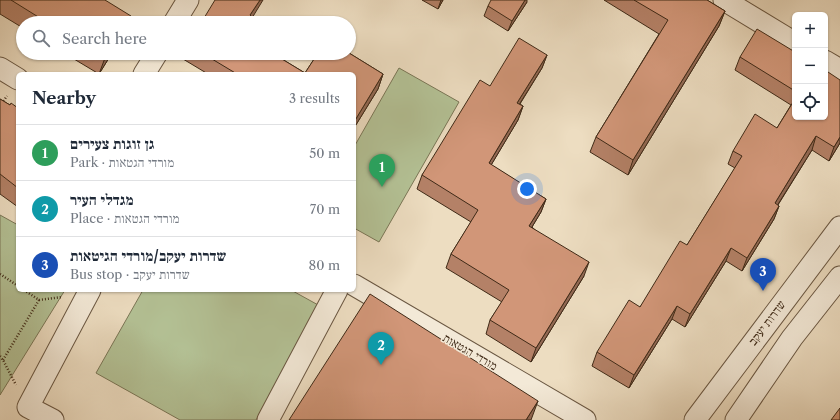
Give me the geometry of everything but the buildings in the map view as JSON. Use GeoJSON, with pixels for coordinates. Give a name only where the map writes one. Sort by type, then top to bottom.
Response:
{"type":"FeatureCollection","features":[{"type":"Feature","properties":{"kind":"street"},"geometry":{"type":"LineString","coordinates":[[178,16],[188,0]]}},
{"type":"Feature","properties":{"kind":"street"},"geometry":{"type":"LineString","coordinates":[[724,0],[792,41]]}},
{"type":"Feature","properties":{"kind":"street"},"geometry":{"type":"LineString","coordinates":[[145,72],[153,60]]}},
{"type":"Feature","properties":{"kind":"street"},"geometry":{"type":"LineString","coordinates":[[828,63],[840,70]]}},
{"type":"Feature","properties":{"kind":"street"},"geometry":{"type":"LineString","coordinates":[[0,68],[16,78]]}},
{"type":"Feature","properties":{"kind":"street","name":"שדרות יעקב"},"geometry":{"type":"LineString","coordinates":[[695,420],[840,227]]}},
{"type":"Feature","properties":{"kind":"street"},"geometry":{"type":"LineString","coordinates":[[736,420],[792,338],[840,277]]}},
{"type":"Feature","properties":{"kind":"street","name":"מורדי הגטאות"},"geometry":{"type":"LineString","coordinates":[[356,286],[583,420]]}},
{"type":"Feature","properties":{"kind":"street"},"geometry":{"type":"LineString","coordinates":[[52,420],[28,407],[89,292]]}},
{"type":"Feature","properties":{"kind":"street"},"geometry":{"type":"LineString","coordinates":[[268,420],[336,292]]}},
{"type":"Feature","properties":{"kind":"path"},"geometry":{"type":"LineString","coordinates":[[0,274],[16,285]]}},
{"type":"Feature","properties":{"kind":"path"},"geometry":{"type":"LineString","coordinates":[[27,292],[40,300],[89,292]]}},
{"type":"Feature","properties":{"kind":"path"},"geometry":{"type":"LineString","coordinates":[[3,360],[40,300]]}},
{"type":"Feature","properties":{"kind":"path"},"geometry":{"type":"LineString","coordinates":[[0,356],[28,407]]}},
{"type":"Feature","properties":{"kind":"green space"},"geometry":{"type":"Polygon","coordinates":[[[399,68],[459,102],[379,242],[356,229],[356,143],[399,68]]]}},
{"type":"Feature","properties":{"kind":"green space"},"geometry":{"type":"Polygon","coordinates":[[[0,215],[16,224],[16,292],[64,292],[0,395],[0,215]]]}},
{"type":"Feature","properties":{"kind":"green space"},"geometry":{"type":"Polygon","coordinates":[[[142,292],[295,292],[320,306],[256,420],[180,420],[96,373],[142,292]]]}},
{"type":"Feature","properties":{"kind":"place","name":"גן זוגות צעירים"},"geometry":{"type":"Point","coordinates":[382,187]}},
{"type":"Feature","properties":{"kind":"place","name":"שדרות יעקב/מורדי הגיטאות"},"geometry":{"type":"Point","coordinates":[763,291]}},
{"type":"Feature","properties":{"kind":"place","name":"מגדלי העיר"},"geometry":{"type":"Point","coordinates":[381,365]}}]}
